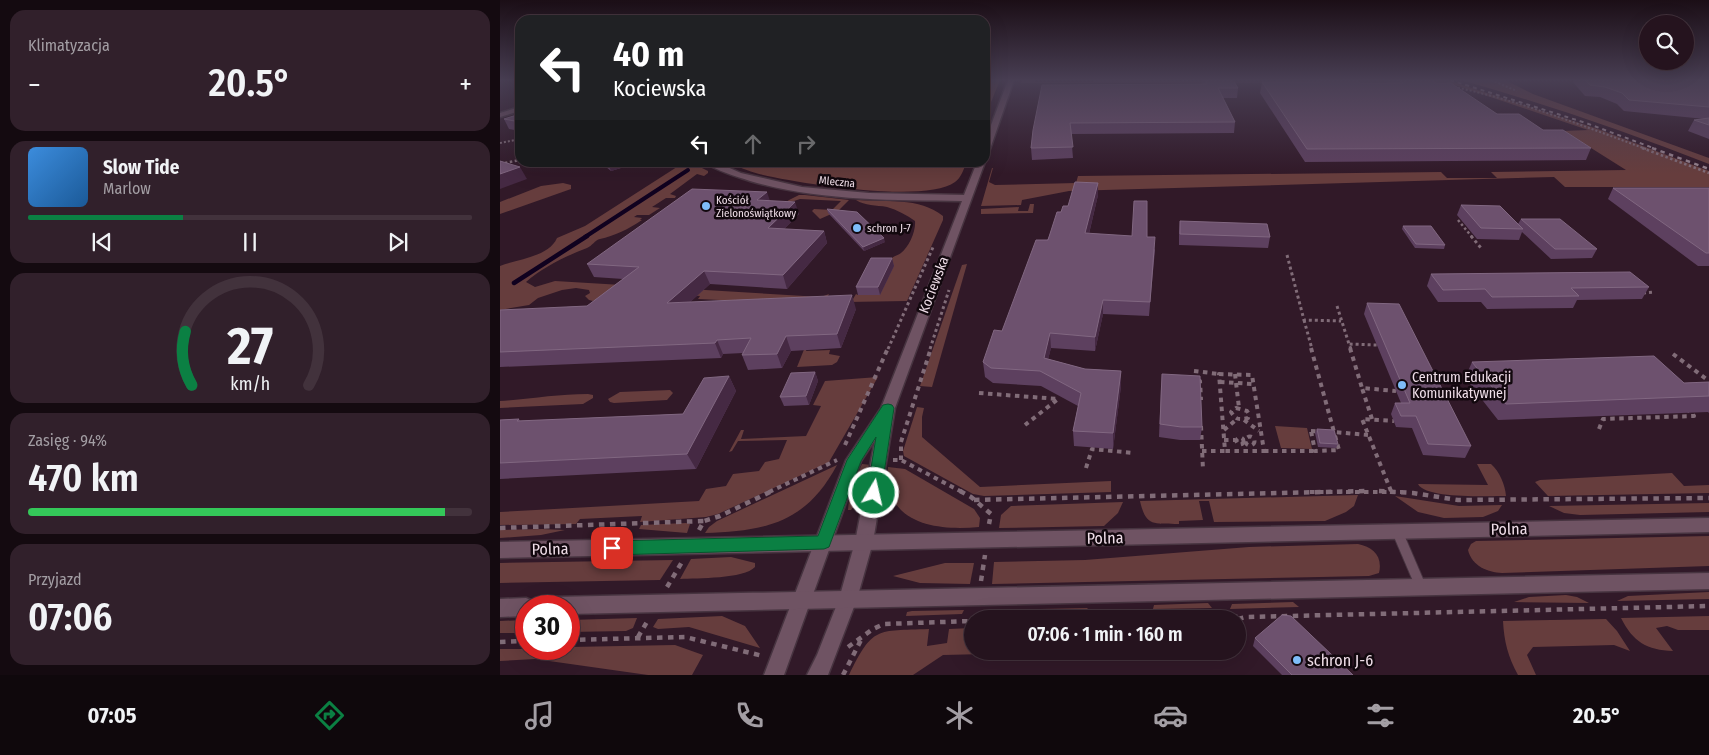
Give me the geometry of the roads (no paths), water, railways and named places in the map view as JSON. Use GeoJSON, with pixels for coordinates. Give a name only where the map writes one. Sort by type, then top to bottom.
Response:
{"type":"FeatureCollection","features":[{"type":"Feature","properties":{"kind":"street"},"geometry":{"type":"LineString","coordinates":[[500,115],[513,112]]}},
{"type":"Feature","properties":{"kind":"street"},"geometry":{"type":"LineString","coordinates":[[990,138],[1000,112]]}},
{"type":"Feature","properties":{"kind":"street","name":"Mleczna"},"geometry":{"type":"LineString","coordinates":[[720,167],[744,177],[796,188],[868,196],[968,198]]}},
{"type":"Feature","properties":{"kind":"street","name":"Kociewska"},"geometry":{"type":"LineString","coordinates":[[821,668],[848,599],[864,542],[888,408],[979,167]]}},
{"type":"Feature","properties":{"kind":"street","name":"Kociewska"},"geometry":{"type":"LineString","coordinates":[[776,668],[824,542],[848,455],[888,408]]}},
{"type":"Feature","properties":{"kind":"street","name":"Polna"},"geometry":{"type":"LineString","coordinates":[[500,550],[1709,525]]}},
{"type":"Feature","properties":{"kind":"street"},"geometry":{"type":"LineString","coordinates":[[580,605],[1709,581]]}},
{"type":"Feature","properties":{"kind":"street"},"geometry":{"type":"LineString","coordinates":[[500,608],[515,607]]}},
{"type":"Feature","properties":{"kind":"lane"},"geometry":{"type":"LineString","coordinates":[[1397,530],[1422,587]]}},
{"type":"Feature","properties":{"kind":"waterway"},"geometry":{"type":"LineString","coordinates":[[585,237],[688,170]]}},
{"type":"Feature","properties":{"kind":"waterway"},"geometry":{"type":"LineString","coordinates":[[514,283],[587,236]]}},
{"type":"Feature","properties":{"kind":"railway"},"geometry":{"type":"LineString","coordinates":[[1550,112],[1656,149]]}},
{"type":"Feature","properties":{"kind":"railway"},"geometry":{"type":"LineString","coordinates":[[1652,148],[1709,169]]}},
{"type":"Feature","properties":{"kind":"place","name":"Kościół Zielonoświątkowy"},"geometry":{"type":"Point","coordinates":[706,206]}},
{"type":"Feature","properties":{"kind":"place","name":"schron J-7"},"geometry":{"type":"Point","coordinates":[857,228]}},
{"type":"Feature","properties":{"kind":"place","name":"Centrum Edukacji Komunikatywnej"},"geometry":{"type":"Point","coordinates":[1402,385]}},
{"type":"Feature","properties":{"kind":"place","name":"schron J-6"},"geometry":{"type":"Point","coordinates":[1297,660]}}]}
